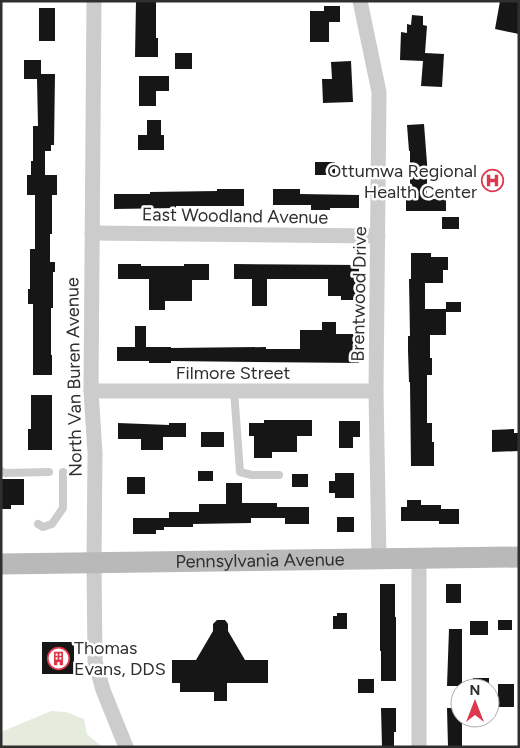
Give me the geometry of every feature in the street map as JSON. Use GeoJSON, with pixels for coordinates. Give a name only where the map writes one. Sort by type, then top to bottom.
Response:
{"type":"FeatureCollection","features":[{"type":"Feature","properties":{"kind":"main road","name":"Pennsylvania Avenue"},"geometry":{"type":"LineString","coordinates":[[1,564],[519,557]]}},
{"type":"Feature","properties":{"kind":"street","name":"North Van Buren Avenue"},"geometry":{"type":"LineString","coordinates":[[94,1],[91,391],[94,453],[95,661],[103,690],[126,747]]}},
{"type":"Feature","properties":{"kind":"street","name":"Brentwood Drive"},"geometry":{"type":"LineString","coordinates":[[360,1],[379,92],[376,391],[379,559]]}},
{"type":"Feature","properties":{"kind":"street","name":"East Woodland Avenue"},"geometry":{"type":"LineString","coordinates":[[92,233],[378,236]]}},
{"type":"Feature","properties":{"kind":"street","name":"Filmore Street"},"geometry":{"type":"LineString","coordinates":[[91,391],[376,391]]}},
{"type":"Feature","properties":{"kind":"street"},"geometry":{"type":"LineString","coordinates":[[419,559],[419,747]]}},
{"type":"Feature","properties":{"kind":"lane"},"geometry":{"type":"LineString","coordinates":[[234,391],[240,472],[252,475],[279,475]]}},
{"type":"Feature","properties":{"kind":"lane"},"geometry":{"type":"LineString","coordinates":[[1,471],[49,472]]}},
{"type":"Feature","properties":{"kind":"lane"},"geometry":{"type":"LineString","coordinates":[[38,524],[43,527],[52,524],[63,508],[63,472]]}},
{"type":"Feature","properties":{"kind":"shaded area"},"geometry":{"type":"Polygon","coordinates":[[[51,711],[66,712],[84,719],[87,734],[102,747],[1,747],[1,732],[51,711]]]}},
{"type":"Feature","properties":{"kind":"building"},"geometry":{"type":"Polygon","coordinates":[[[136,1],[156,1],[158,57],[135,57],[136,1]]]}},
{"type":"Feature","properties":{"kind":"building"},"geometry":{"type":"Polygon","coordinates":[[[500,1],[519,1],[519,34],[495,29],[500,1]]]}},
{"type":"Feature","properties":{"kind":"building"},"geometry":{"type":"Polygon","coordinates":[[[324,6],[340,6],[340,22],[329,22],[329,42],[310,42],[310,11],[324,11],[324,6]]]}},
{"type":"Feature","properties":{"kind":"building"},"geometry":{"type":"Polygon","coordinates":[[[39,8],[55,8],[55,41],[39,41],[39,8]]]}},
{"type":"Feature","properties":{"kind":"building"},"geometry":{"type":"Polygon","coordinates":[[[412,15],[423,16],[423,25],[427,26],[425,53],[444,54],[442,87],[421,86],[423,61],[400,60],[401,32],[407,33],[407,24],[411,25],[412,15]]]}},
{"type":"Feature","properties":{"kind":"building"},"geometry":{"type":"Polygon","coordinates":[[[175,53],[192,53],[192,69],[175,69],[175,53]]]}},
{"type":"Feature","properties":{"kind":"building"},"geometry":{"type":"Polygon","coordinates":[[[24,60],[41,60],[41,74],[55,74],[54,145],[51,145],[51,151],[45,151],[45,175],[57,175],[57,195],[52,195],[52,234],[50,234],[50,262],[55,262],[55,272],[53,272],[53,308],[51,308],[52,375],[33,375],[33,304],[28,304],[28,289],[30,289],[30,249],[35,249],[35,195],[27,195],[27,175],[31,175],[31,161],[33,161],[33,126],[38,126],[37,79],[24,79],[24,60]]]}},
{"type":"Feature","properties":{"kind":"building"},"geometry":{"type":"Polygon","coordinates":[[[351,61],[353,102],[323,103],[322,79],[332,79],[331,62],[351,61]]]}},
{"type":"Feature","properties":{"kind":"building"},"geometry":{"type":"Polygon","coordinates":[[[139,76],[169,76],[169,91],[156,91],[156,106],[139,106],[139,76]]]}},
{"type":"Feature","properties":{"kind":"building"},"geometry":{"type":"Polygon","coordinates":[[[147,120],[161,120],[164,150],[138,150],[138,135],[147,135],[147,120]]]}},
{"type":"Feature","properties":{"kind":"building"},"geometry":{"type":"Polygon","coordinates":[[[424,124],[427,199],[446,199],[446,211],[406,211],[406,194],[410,194],[410,151],[407,125],[424,124]]]}},
{"type":"Feature","properties":{"kind":"building"},"geometry":{"type":"Polygon","coordinates":[[[315,162],[335,162],[335,175],[315,175],[315,162]]]}},
{"type":"Feature","properties":{"kind":"building"},"geometry":{"type":"Polygon","coordinates":[[[217,189],[244,189],[244,206],[176,206],[176,208],[114,209],[114,194],[217,191],[217,189]]]}},
{"type":"Feature","properties":{"kind":"building"},"geometry":{"type":"Polygon","coordinates":[[[273,189],[300,189],[300,194],[359,195],[359,208],[311,210],[311,205],[273,205],[273,189]]]}},
{"type":"Feature","properties":{"kind":"building"},"geometry":{"type":"Polygon","coordinates":[[[442,217],[459,217],[459,229],[442,229],[442,217]]]}},
{"type":"Feature","properties":{"kind":"building"},"geometry":{"type":"Polygon","coordinates":[[[411,253],[431,253],[431,257],[448,257],[448,270],[443,270],[443,283],[425,283],[425,309],[446,309],[446,335],[430,335],[432,375],[427,375],[427,423],[432,423],[434,466],[411,466],[408,336],[410,336],[409,279],[411,279],[411,253]]]}},
{"type":"Feature","properties":{"kind":"building"},"geometry":{"type":"Polygon","coordinates":[[[118,264],[184,266],[184,264],[209,264],[209,280],[192,280],[192,301],[165,301],[165,310],[149,310],[149,279],[118,279],[118,264]]]}},
{"type":"Feature","properties":{"kind":"building"},"geometry":{"type":"Polygon","coordinates":[[[234,264],[359,265],[359,279],[356,279],[356,300],[341,300],[341,296],[328,296],[328,279],[267,279],[267,306],[252,306],[252,279],[234,279],[234,264]]]}},
{"type":"Feature","properties":{"kind":"building"},"geometry":{"type":"Polygon","coordinates":[[[446,302],[461,302],[461,312],[446,312],[446,302]]]}},
{"type":"Feature","properties":{"kind":"building"},"geometry":{"type":"Polygon","coordinates":[[[322,322],[336,322],[336,334],[356,334],[356,348],[359,348],[359,363],[171,361],[171,363],[149,363],[149,361],[117,361],[117,347],[135,347],[135,326],[146,326],[146,347],[266,347],[266,349],[300,349],[300,330],[322,330],[322,322]]]}},
{"type":"Feature","properties":{"kind":"building"},"geometry":{"type":"Polygon","coordinates":[[[31,395],[52,395],[52,450],[28,450],[28,429],[31,429],[31,395]]]}},
{"type":"Feature","properties":{"kind":"building"},"geometry":{"type":"Polygon","coordinates":[[[264,420],[312,420],[312,436],[297,436],[297,452],[272,452],[272,458],[254,458],[254,436],[249,436],[249,423],[264,423],[264,420]]]}},
{"type":"Feature","properties":{"kind":"building"},"geometry":{"type":"Polygon","coordinates":[[[339,421],[360,421],[360,437],[353,437],[353,448],[339,448],[339,421]]]}},
{"type":"Feature","properties":{"kind":"building"},"geometry":{"type":"Polygon","coordinates":[[[118,423],[169,425],[169,423],[186,423],[186,437],[163,437],[163,450],[141,450],[141,439],[118,439],[118,423]]]}},
{"type":"Feature","properties":{"kind":"building"},"geometry":{"type":"Polygon","coordinates":[[[514,429],[514,433],[519,433],[519,451],[492,452],[492,430],[514,429]]]}},
{"type":"Feature","properties":{"kind":"building"},"geometry":{"type":"Polygon","coordinates":[[[201,432],[224,432],[224,447],[201,447],[201,432]]]}},
{"type":"Feature","properties":{"kind":"building"},"geometry":{"type":"Polygon","coordinates":[[[198,471],[213,471],[213,481],[198,481],[198,471]]]}},
{"type":"Feature","properties":{"kind":"building"},"geometry":{"type":"Polygon","coordinates":[[[335,473],[354,473],[354,498],[335,498],[335,493],[329,493],[329,481],[335,481],[335,473]]]}},
{"type":"Feature","properties":{"kind":"building"},"geometry":{"type":"Polygon","coordinates":[[[292,474],[308,474],[308,487],[292,487],[292,474]]]}},
{"type":"Feature","properties":{"kind":"building"},"geometry":{"type":"Polygon","coordinates":[[[127,477],[145,477],[145,494],[127,494],[127,477]]]}},
{"type":"Feature","properties":{"kind":"building"},"geometry":{"type":"Polygon","coordinates":[[[1,479],[24,479],[24,505],[11,505],[11,509],[1,509],[1,479]]]}},
{"type":"Feature","properties":{"kind":"building"},"geometry":{"type":"Polygon","coordinates":[[[226,483],[242,483],[242,503],[277,503],[277,507],[309,507],[309,524],[285,524],[285,518],[251,518],[251,523],[193,524],[193,527],[164,527],[164,530],[156,530],[156,534],[133,534],[133,518],[169,518],[169,512],[199,512],[199,504],[226,504],[226,483]]]}},
{"type":"Feature","properties":{"kind":"building"},"geometry":{"type":"Polygon","coordinates":[[[407,500],[421,500],[421,505],[441,505],[441,509],[459,509],[459,524],[439,524],[439,521],[401,521],[401,507],[407,507],[407,500]]]}},
{"type":"Feature","properties":{"kind":"building"},"geometry":{"type":"Polygon","coordinates":[[[337,517],[354,517],[354,532],[337,532],[337,517]]]}},
{"type":"Feature","properties":{"kind":"building"},"geometry":{"type":"Polygon","coordinates":[[[380,584],[395,584],[396,681],[381,681],[380,584]]]}},
{"type":"Feature","properties":{"kind":"building"},"geometry":{"type":"Polygon","coordinates":[[[446,584],[461,584],[461,603],[446,603],[446,584]]]}},
{"type":"Feature","properties":{"kind":"building"},"geometry":{"type":"Polygon","coordinates":[[[337,613],[347,613],[347,629],[333,629],[333,616],[337,616],[337,613]]]}},
{"type":"Feature","properties":{"kind":"building"},"geometry":{"type":"Polygon","coordinates":[[[217,620],[225,620],[228,624],[228,631],[245,660],[268,660],[268,683],[227,683],[227,701],[214,701],[214,692],[180,692],[180,683],[172,683],[172,660],[196,660],[213,631],[213,624],[217,620]]]}},
{"type":"Feature","properties":{"kind":"building"},"geometry":{"type":"Polygon","coordinates":[[[498,620],[512,620],[512,630],[498,630],[498,620]]]}},
{"type":"Feature","properties":{"kind":"building"},"geometry":{"type":"Polygon","coordinates":[[[470,621],[488,621],[488,635],[470,635],[470,621]]]}},
{"type":"Feature","properties":{"kind":"building"},"geometry":{"type":"Polygon","coordinates":[[[449,629],[462,629],[462,678],[450,678],[450,686],[447,686],[449,629]]]}},
{"type":"Feature","properties":{"kind":"building","name":"Thomas Evans, DDS"},"geometry":{"type":"Polygon","coordinates":[[[42,642],[74,642],[74,674],[42,674],[42,642]]]}},
{"type":"Feature","properties":{"kind":"building"},"geometry":{"type":"Polygon","coordinates":[[[358,679],[374,679],[374,693],[358,693],[358,679]]]}},
{"type":"Feature","properties":{"kind":"building"},"geometry":{"type":"Polygon","coordinates":[[[500,684],[514,684],[514,707],[500,707],[500,684]]]}},
{"type":"Feature","properties":{"kind":"building"},"geometry":{"type":"Polygon","coordinates":[[[381,708],[396,708],[394,747],[382,747],[381,708]]]}},
{"type":"Feature","properties":{"kind":"building"},"geometry":{"type":"Polygon","coordinates":[[[447,708],[450,708],[450,728],[462,728],[462,747],[448,747],[447,708]]]}},
{"type":"Feature","properties":{"kind":"place","name":"Ottumwa Regional Health Center"},"geometry":{"type":"Point","coordinates":[493,181]}},
{"type":"Feature","properties":{"kind":"place","name":"Thomas Evans, DDS"},"geometry":{"type":"Point","coordinates":[58,658]}}]}
